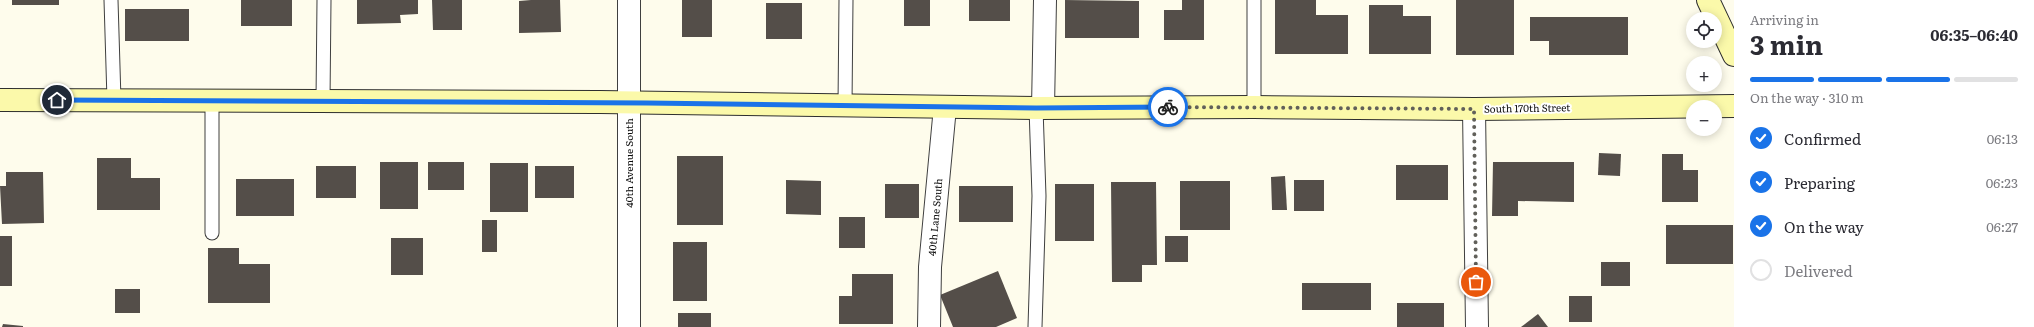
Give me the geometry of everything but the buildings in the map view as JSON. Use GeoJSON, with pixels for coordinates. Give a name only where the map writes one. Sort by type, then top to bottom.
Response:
{"type":"FeatureCollection","features":[{"type":"Feature","properties":{"kind":"street","name":"40th Avenue South"},"geometry":{"type":"LineString","coordinates":[[629,0],[629,327]]}},
{"type":"Feature","properties":{"kind":"street"},"geometry":{"type":"LineString","coordinates":[[1040,108],[1045,0]]}},
{"type":"Feature","properties":{"kind":"street"},"geometry":{"type":"LineString","coordinates":[[1708,0],[1734,55]]}},
{"type":"Feature","properties":{"kind":"street","name":"South 170th Street"},"geometry":{"type":"LineString","coordinates":[[0,100],[629,103],[945,108],[1254,107],[1474,109],[1734,106]]}},
{"type":"Feature","properties":{"kind":"street","name":"40th Lane South"},"geometry":{"type":"LineString","coordinates":[[929,327],[930,267],[945,108]]}},
{"type":"Feature","properties":{"kind":"street"},"geometry":{"type":"LineString","coordinates":[[1474,109],[1477,327]]}},
{"type":"Feature","properties":{"kind":"lane"},"geometry":{"type":"LineString","coordinates":[[110,0],[114,100]]}},
{"type":"Feature","properties":{"kind":"lane"},"geometry":{"type":"LineString","coordinates":[[323,101],[324,0]]}},
{"type":"Feature","properties":{"kind":"lane"},"geometry":{"type":"LineString","coordinates":[[845,106],[846,0]]}},
{"type":"Feature","properties":{"kind":"lane"},"geometry":{"type":"LineString","coordinates":[[1254,0],[1254,107]]}},
{"type":"Feature","properties":{"kind":"lane"},"geometry":{"type":"LineString","coordinates":[[212,100],[212,233]]}},
{"type":"Feature","properties":{"kind":"lane"},"geometry":{"type":"LineString","coordinates":[[1035,327],[1040,108]]}},
{"type":"Feature","properties":{"kind":"way so far"},"geometry":{"type":"LineString","coordinates":[[1168,107],[1474,109],[1473,132],[1476,282]]}},
{"type":"Feature","properties":{"kind":"route"},"geometry":{"type":"LineString","coordinates":[[57,100],[647,103],[945,108],[1168,107]]}}]}
